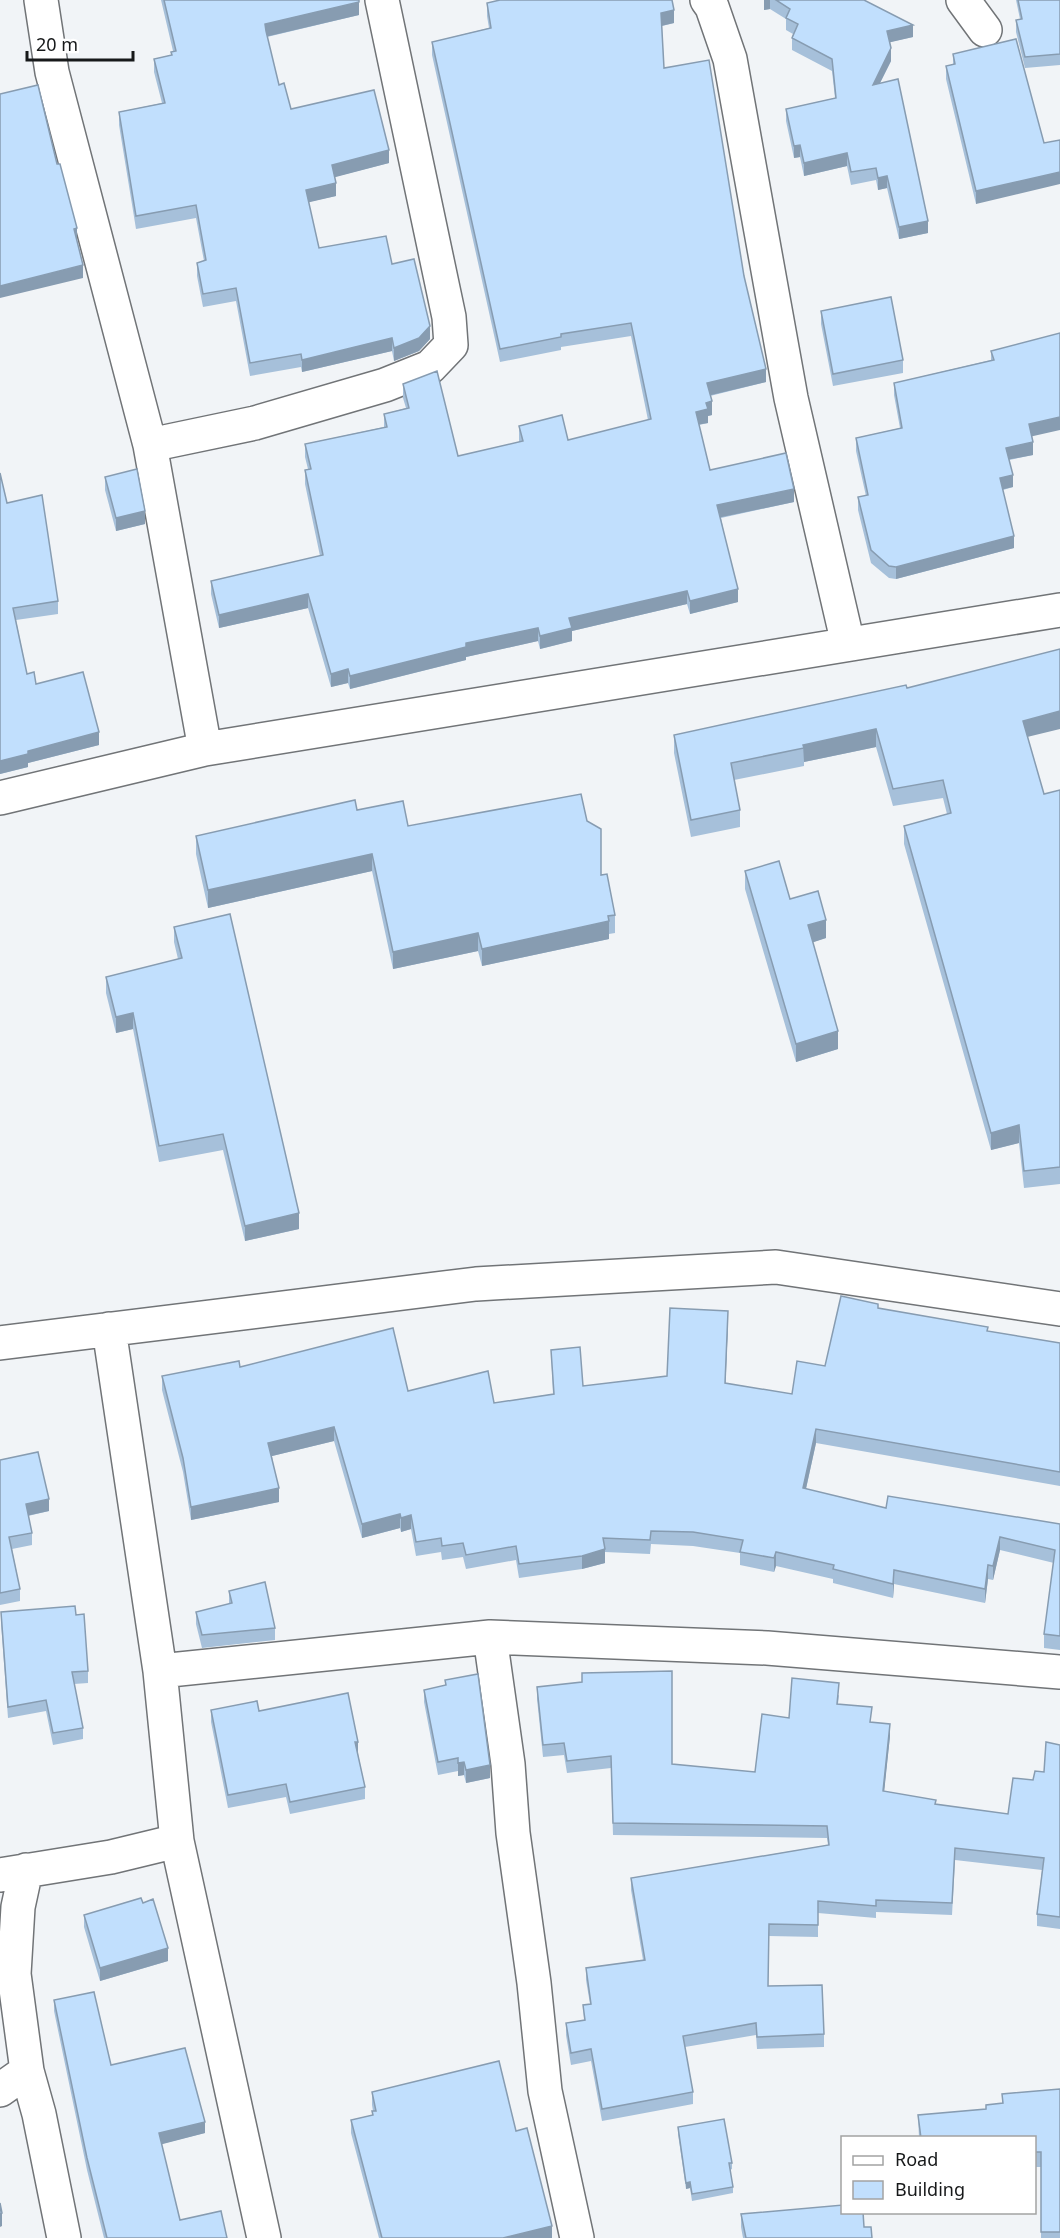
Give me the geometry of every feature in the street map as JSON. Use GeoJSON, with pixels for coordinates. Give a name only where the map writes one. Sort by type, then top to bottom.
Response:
{"type":"FeatureCollection","features":[{"type":"Feature","properties":{"kind":"street"},"geometry":{"type":"LineString","coordinates":[[41,0],[52,72],[150,445],[205,749]]}},
{"type":"Feature","properties":{"kind":"street"},"geometry":{"type":"LineString","coordinates":[[150,445],[255,423],[385,385],[430,368],[451,345],[449,317],[382,0]]}},
{"type":"Feature","properties":{"kind":"street"},"geometry":{"type":"LineString","coordinates":[[707,0],[712,7],[730,59],[791,398],[848,644]]}},
{"type":"Feature","properties":{"kind":"street"},"geometry":{"type":"LineString","coordinates":[[963,0],[985,30]]}},
{"type":"Feature","properties":{"kind":"street"},"geometry":{"type":"LineString","coordinates":[[0,798],[205,749],[1060,610]]}},
{"type":"Feature","properties":{"kind":"street"},"geometry":{"type":"LineString","coordinates":[[0,1343],[476,1284],[776,1267],[1060,1309]]}},
{"type":"Feature","properties":{"kind":"street"},"geometry":{"type":"LineString","coordinates":[[109,1329],[160,1671],[177,1840],[264,2238]]}},
{"type":"Feature","properties":{"kind":"street"},"geometry":{"type":"LineString","coordinates":[[160,1671],[490,1637],[767,1648],[1060,1672]]}},
{"type":"Feature","properties":{"kind":"street"},"geometry":{"type":"LineString","coordinates":[[490,1637],[508,1764],[513,1833],[534,1983],[545,2091],[577,2238]]}},
{"type":"Feature","properties":{"kind":"street"},"geometry":{"type":"LineString","coordinates":[[64,2238],[39,2114],[27,2072],[14,1974],[18,1907],[13,1873],[111,1857],[177,1840]]}},
{"type":"Feature","properties":{"kind":"street"},"geometry":{"type":"LineString","coordinates":[[0,2090],[27,2072]]}},
{"type":"Feature","properties":{"kind":"building"},"geometry":{"type":"Polygon","coordinates":[[[164,0],[359,0],[359,2],[265,24],[266,31],[279,85],[284,83],[291,109],[374,90],[389,150],[332,165],[336,183],[306,190],[319,248],[386,236],[392,264],[414,259],[430,326],[419,338],[394,348],[392,338],[302,360],[301,354],[250,363],[236,288],[203,294],[197,263],[206,260],[196,205],[136,216],[119,112],[165,103],[154,59],[172,55],[171,52],[176,51],[164,0]]]}},
{"type":"Feature","properties":{"kind":"building"},"geometry":{"type":"Polygon","coordinates":[[[500,0],[672,0],[674,10],[661,13],[664,68],[709,60],[744,276],[766,369],[707,383],[712,401],[706,403],[708,409],[696,412],[710,470],[786,453],[794,489],[717,505],[738,589],[690,601],[687,591],[569,618],[572,628],[540,636],[538,628],[466,643],[466,647],[350,676],[348,669],[331,674],[308,594],[219,615],[211,581],[323,555],[305,470],[311,469],[305,444],[387,427],[384,414],[409,408],[403,384],[437,371],[458,456],[523,441],[519,426],[562,415],[568,440],[651,419],[631,323],[561,334],[561,337],[500,349],[432,42],[491,28],[487,3],[500,0]]]}},
{"type":"Feature","properties":{"kind":"building"},"geometry":{"type":"Polygon","coordinates":[[[776,0],[864,0],[913,25],[887,31],[891,48],[873,85],[898,79],[928,221],[899,227],[887,176],[878,178],[876,168],[851,172],[847,153],[804,163],[800,145],[794,146],[786,109],[836,98],[832,59],[792,38],[798,24],[786,18],[790,9],[776,0]]]}},
{"type":"Feature","properties":{"kind":"building"},"geometry":{"type":"Polygon","coordinates":[[[1018,0],[1060,0],[1060,54],[1025,57],[1016,20],[1022,19],[1018,0]]]}},
{"type":"Feature","properties":{"kind":"building"},"geometry":{"type":"Polygon","coordinates":[[[1016,39],[1044,143],[1060,140],[1060,172],[976,191],[946,66],[955,64],[953,54],[1016,39]]]}},
{"type":"Feature","properties":{"kind":"building"},"geometry":{"type":"Polygon","coordinates":[[[38,85],[57,164],[60,164],[77,228],[74,229],[83,265],[0,286],[0,94],[38,85]]]}},
{"type":"Feature","properties":{"kind":"building"},"geometry":{"type":"Polygon","coordinates":[[[891,297],[903,360],[833,374],[821,311],[891,297]]]}},
{"type":"Feature","properties":{"kind":"building"},"geometry":{"type":"Polygon","coordinates":[[[1060,333],[1060,417],[1029,424],[1033,442],[1006,448],[1013,475],[1000,478],[1014,536],[896,567],[889,566],[871,550],[858,497],[868,495],[856,438],[902,428],[894,383],[994,360],[991,351],[1060,333]]]}},
{"type":"Feature","properties":{"kind":"building"},"geometry":{"type":"Polygon","coordinates":[[[137,469],[145,511],[116,518],[105,477],[137,469]]]}},
{"type":"Feature","properties":{"kind":"building"},"geometry":{"type":"Polygon","coordinates":[[[0,473],[7,503],[42,495],[58,601],[13,608],[27,674],[34,672],[36,684],[83,672],[99,732],[0,761],[0,473]]]}},
{"type":"Feature","properties":{"kind":"building"},"geometry":{"type":"Polygon","coordinates":[[[1060,649],[1060,711],[1023,721],[1044,794],[1060,790],[1060,1167],[1024,1171],[1019,1125],[991,1133],[904,826],[951,813],[943,780],[893,789],[876,729],[803,745],[804,748],[731,763],[740,810],[691,820],[674,735],[906,685],[907,688],[1060,649]]]}},
{"type":"Feature","properties":{"kind":"building"},"geometry":{"type":"Polygon","coordinates":[[[581,794],[587,821],[601,829],[601,875],[607,874],[615,915],[608,916],[609,921],[482,949],[478,933],[393,952],[372,854],[208,890],[196,836],[355,800],[357,810],[403,801],[408,826],[581,794]]]}},
{"type":"Feature","properties":{"kind":"building"},"geometry":{"type":"Polygon","coordinates":[[[779,861],[790,899],[818,891],[826,920],[808,925],[838,1031],[796,1044],[745,871],[779,861]]]}},
{"type":"Feature","properties":{"kind":"building"},"geometry":{"type":"Polygon","coordinates":[[[230,914],[299,1213],[245,1226],[223,1134],[159,1146],[133,1013],[116,1017],[106,977],[182,958],[174,927],[230,914]]]}},
{"type":"Feature","properties":{"kind":"building"},"geometry":{"type":"Polygon","coordinates":[[[841,1296],[878,1304],[878,1308],[988,1327],[987,1331],[1060,1343],[1060,1472],[816,1429],[803,1488],[886,1508],[888,1496],[1060,1524],[1060,1636],[1044,1634],[1055,1550],[1000,1537],[993,1566],[988,1565],[985,1589],[894,1570],[893,1584],[833,1569],[834,1565],[776,1552],[774,1558],[740,1552],[743,1540],[693,1532],[651,1531],[650,1540],[603,1538],[605,1549],[582,1556],[519,1564],[516,1546],[466,1555],[463,1543],[442,1546],[441,1538],[416,1542],[411,1515],[401,1518],[400,1514],[362,1524],[334,1427],[268,1443],[279,1488],[191,1507],[183,1458],[162,1376],[239,1361],[240,1367],[393,1328],[408,1391],[488,1371],[494,1403],[554,1394],[551,1350],[580,1347],[583,1386],[667,1376],[670,1308],[728,1311],[725,1383],[792,1394],[797,1361],[825,1366],[841,1296]]]}},
{"type":"Feature","properties":{"kind":"building"},"geometry":{"type":"Polygon","coordinates":[[[38,1452],[49,1499],[26,1504],[32,1533],[9,1537],[20,1589],[0,1593],[0,1460],[38,1452]]]}},
{"type":"Feature","properties":{"kind":"building"},"geometry":{"type":"Polygon","coordinates":[[[265,1582],[275,1628],[202,1635],[196,1612],[232,1603],[229,1591],[265,1582]]]}},
{"type":"Feature","properties":{"kind":"building"},"geometry":{"type":"Polygon","coordinates":[[[75,1606],[76,1615],[84,1614],[88,1671],[72,1672],[83,1728],[53,1733],[46,1700],[8,1707],[1,1612],[75,1606]]]}},
{"type":"Feature","properties":{"kind":"building"},"geometry":{"type":"Polygon","coordinates":[[[672,1671],[672,1764],[755,1772],[762,1714],[789,1718],[792,1678],[839,1683],[837,1704],[872,1707],[870,1722],[890,1724],[883,1791],[936,1800],[935,1804],[1008,1814],[1013,1778],[1033,1780],[1035,1771],[1044,1772],[1046,1742],[1060,1745],[1060,1917],[1037,1914],[1044,1858],[955,1848],[952,1903],[876,1900],[876,1906],[818,1901],[818,1925],[769,1924],[768,1986],[822,1985],[824,2034],[757,2037],[756,2023],[683,2036],[693,2092],[602,2109],[591,2049],[571,2053],[566,2023],[585,2020],[583,2005],[591,2004],[586,1968],[645,1960],[631,1878],[829,1845],[827,1826],[613,1823],[611,1756],[567,1761],[564,1743],[543,1745],[537,1687],[582,1682],[582,1673],[672,1671]]]}},
{"type":"Feature","properties":{"kind":"building"},"geometry":{"type":"Polygon","coordinates":[[[478,1674],[490,1765],[466,1770],[464,1762],[458,1763],[458,1758],[438,1762],[424,1690],[446,1685],[445,1680],[478,1674]]]}},
{"type":"Feature","properties":{"kind":"building"},"geometry":{"type":"Polygon","coordinates":[[[348,1693],[358,1742],[355,1742],[365,1787],[290,1802],[286,1784],[228,1795],[211,1710],[257,1701],[259,1711],[348,1693]]]}},
{"type":"Feature","properties":{"kind":"building"},"geometry":{"type":"Polygon","coordinates":[[[141,1898],[143,1903],[153,1899],[168,1948],[100,1968],[84,1915],[141,1898]]]}},
{"type":"Feature","properties":{"kind":"building"},"geometry":{"type":"Polygon","coordinates":[[[94,1992],[111,2065],[185,2048],[205,2122],[159,2133],[180,2220],[221,2211],[227,2238],[107,2238],[87,2158],[54,2000],[94,1992]]]}},
{"type":"Feature","properties":{"kind":"building"},"geometry":{"type":"Polygon","coordinates":[[[499,2061],[516,2131],[527,2128],[552,2226],[503,2238],[382,2238],[351,2120],[373,2115],[372,2111],[376,2111],[372,2092],[499,2061]]]}},
{"type":"Feature","properties":{"kind":"building"},"geometry":{"type":"Polygon","coordinates":[[[1060,2089],[1060,2232],[1041,2232],[1041,2152],[1036,2152],[1036,2136],[921,2136],[918,2115],[986,2109],[986,2105],[1003,2103],[1002,2094],[1060,2089]]]}},
{"type":"Feature","properties":{"kind":"building"},"geometry":{"type":"Polygon","coordinates":[[[724,2119],[732,2163],[729,2163],[733,2187],[692,2194],[690,2182],[686,2183],[678,2127],[724,2119]]]}},
{"type":"Feature","properties":{"kind":"building"},"geometry":{"type":"Polygon","coordinates":[[[841,2205],[841,2214],[863,2214],[864,2227],[871,2227],[872,2238],[746,2238],[741,2214],[841,2205]]]}}]}
